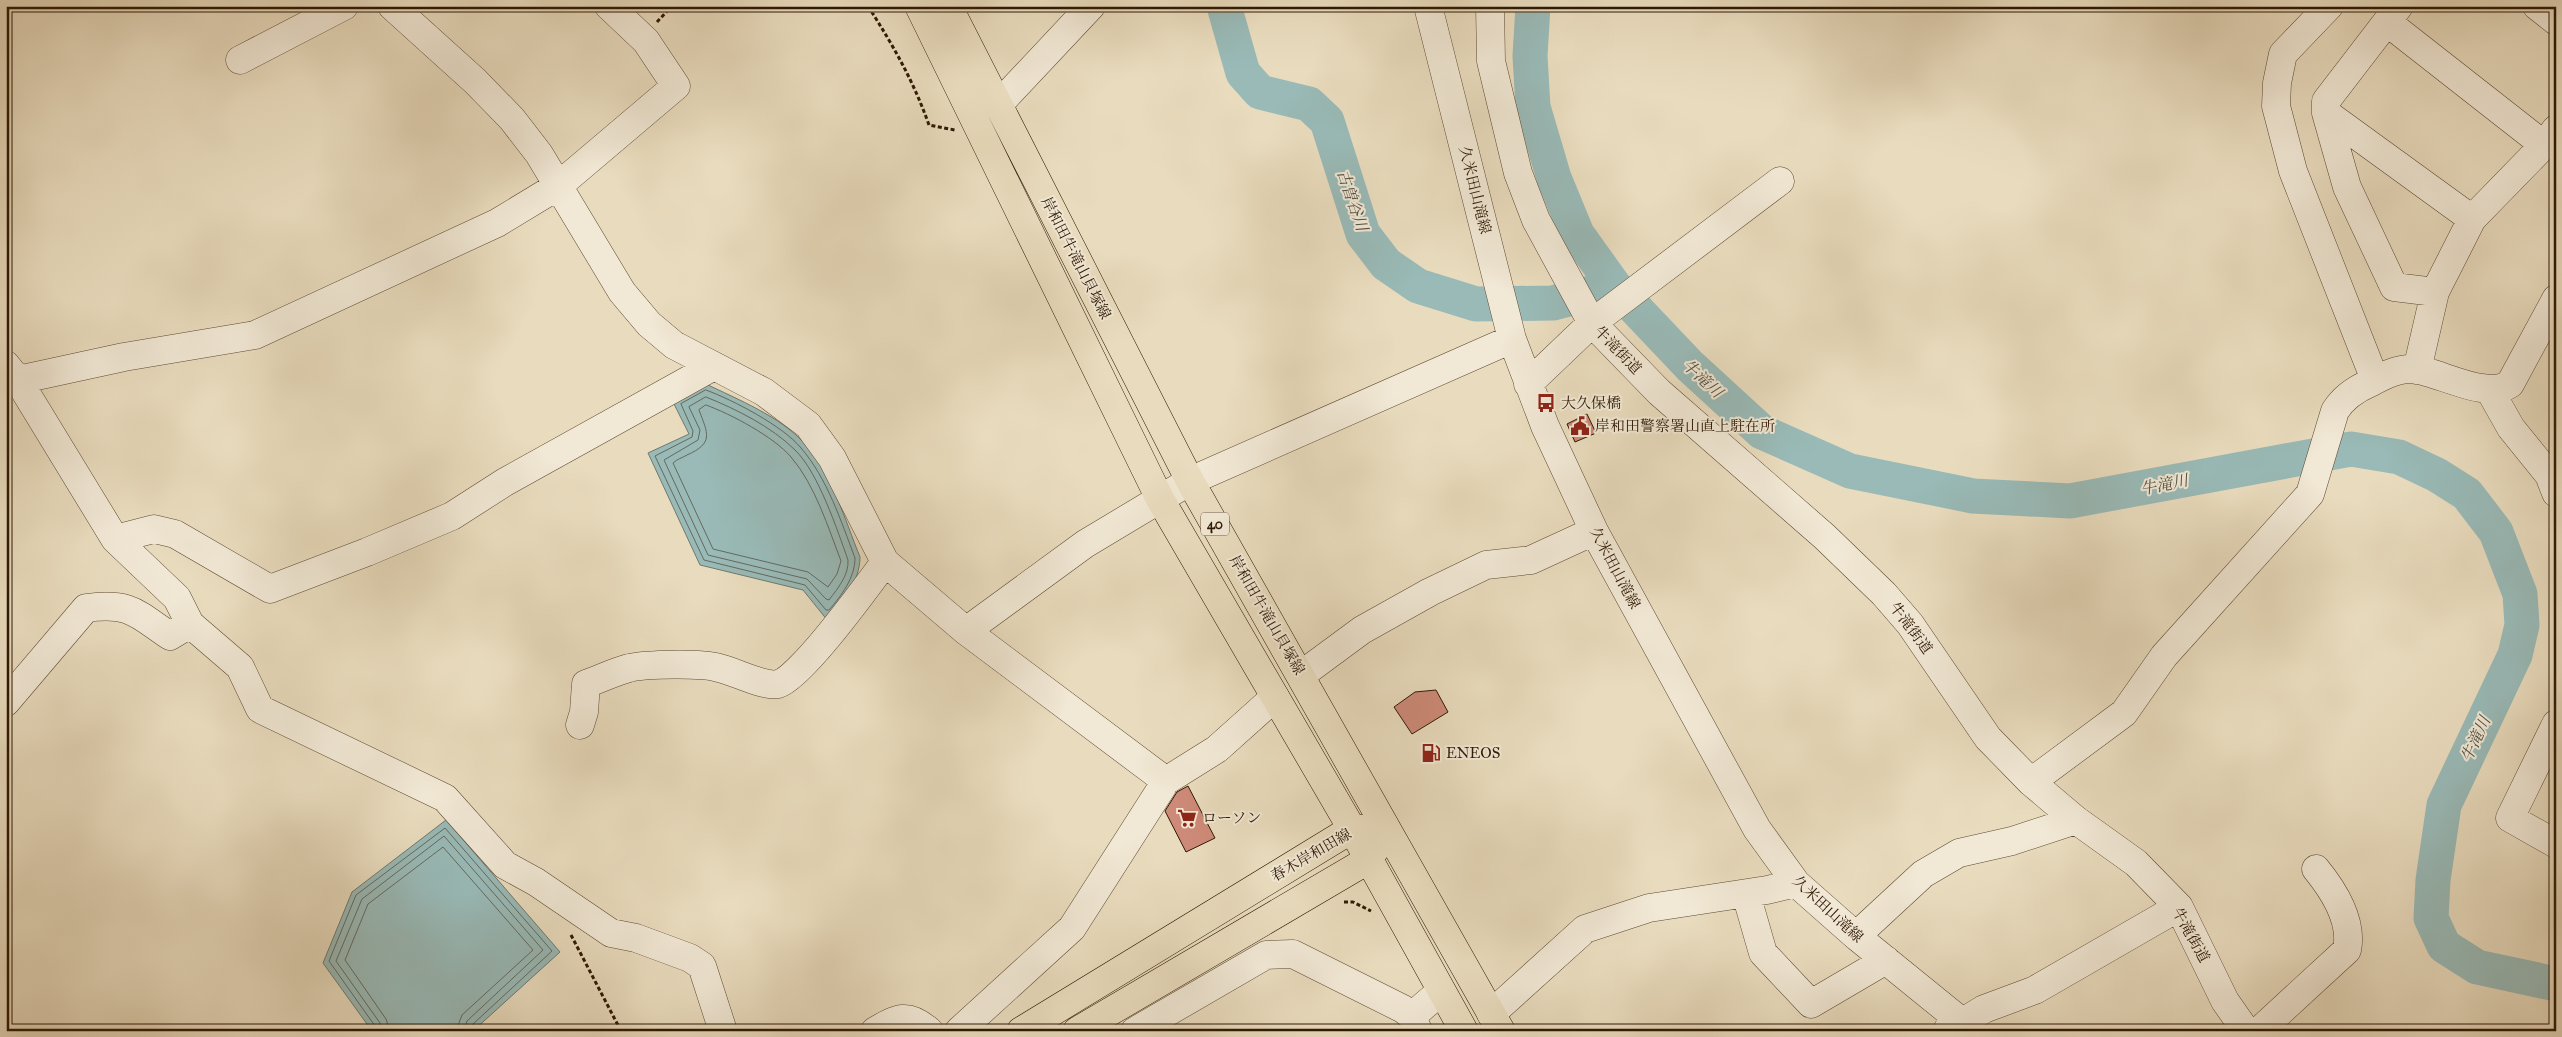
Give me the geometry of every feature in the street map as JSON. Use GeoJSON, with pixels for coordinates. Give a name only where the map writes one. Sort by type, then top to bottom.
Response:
{"type":"FeatureCollection","features":[{"type":"Feature","properties":{"kind":"main road","name":"岸和田牛滝山貝塚線"},"geometry":{"type":"LineString","coordinates":[[919,6],[1160,499],[1352,830],[1440,992],[1464,1031]]}},
{"type":"Feature","properties":{"kind":"main road","name":"岸和田牛滝山貝塚線"},"geometry":{"type":"LineString","coordinates":[[948,6],[1190,481],[1496,1022]]}},
{"type":"Feature","properties":{"kind":"main road","name":"春木岸和田線"},"geometry":{"type":"LineString","coordinates":[[1021,1031],[1352,830],[1388,830]]}},
{"type":"Feature","properties":{"kind":"main road"},"geometry":{"type":"LineString","coordinates":[[1077,1031],[1368,860],[1388,830]]}},
{"type":"Feature","properties":{"kind":"street"},"geometry":{"type":"LineString","coordinates":[[240,60],[344,6]]}},
{"type":"Feature","properties":{"kind":"street"},"geometry":{"type":"LineString","coordinates":[[392,6],[475,81],[512,119],[539,154],[622,292],[649,324],[674,345],[764,392],[808,425],[832,458],[885,562],[966,631],[1166,781]]}},
{"type":"Feature","properties":{"kind":"street"},"geometry":{"type":"LineString","coordinates":[[609,6],[646,41],[676,86],[558,186],[497,223],[256,336],[124,357],[12,372],[115,539],[177,598],[190,624],[240,667],[260,709],[445,798],[506,865],[536,882],[611,933],[636,938],[690,958],[702,966],[724,1031]]}},
{"type":"Feature","properties":{"kind":"street"},"geometry":{"type":"LineString","coordinates":[[998,105],[1091,6]]}},
{"type":"Feature","properties":{"kind":"street","name":"久米田山滝線"},"geometry":{"type":"LineString","coordinates":[[1428,6],[1510,329],[1528,384],[1594,531],[1757,829],[1796,883],[1886,960],[1960,1028]]}},
{"type":"Feature","properties":{"kind":"street","name":"牛滝街道"},"geometry":{"type":"LineString","coordinates":[[1490,6],[1491,61],[1518,173],[1536,220],[1577,295],[1595,320],[1659,392],[1825,537],[1884,594],[1910,624],[1988,738],[2031,782],[2076,820],[2136,864],[2178,907],[2225,1001],[2246,1031]]}},
{"type":"Feature","properties":{"kind":"street"},"geometry":{"type":"LineString","coordinates":[[2329,6],[2283,54],[2277,83],[2276,106],[2293,171],[2375,380]]}},
{"type":"Feature","properties":{"kind":"street"},"geometry":{"type":"LineString","coordinates":[[2538,6],[2556,20]]}},
{"type":"Feature","properties":{"kind":"street"},"geometry":{"type":"LineString","coordinates":[[2417,370],[2435,292],[2472,219],[2550,137],[2393,14],[2326,101],[2326,113],[2347,187],[2394,287],[2435,292]]}},
{"type":"Feature","properties":{"kind":"street"},"geometry":{"type":"LineString","coordinates":[[2326,113],[2472,219]]}},
{"type":"Feature","properties":{"kind":"street"},"geometry":{"type":"LineString","coordinates":[[1595,320],[1780,182]]}},
{"type":"Feature","properties":{"kind":"street"},"geometry":{"type":"LineString","coordinates":[[2031,782],[2124,713],[2164,656],[2310,494],[2335,411],[2340,402],[2360,387],[2392,372],[2417,370],[2489,389],[2503,388],[2510,384],[2556,299]]}},
{"type":"Feature","properties":{"kind":"street","name":"牛滝街道"},"geometry":{"type":"LineString","coordinates":[[1528,384],[1595,320]]}},
{"type":"Feature","properties":{"kind":"street"},"geometry":{"type":"LineString","coordinates":[[966,631],[1085,544],[1190,481],[1510,329]]}},
{"type":"Feature","properties":{"kind":"street"},"geometry":{"type":"LineString","coordinates":[[115,539],[154,529],[175,534],[270,589],[367,552],[452,516],[505,482],[714,366]]}},
{"type":"Feature","properties":{"kind":"street"},"geometry":{"type":"LineString","coordinates":[[2489,389],[2512,428],[2549,475],[2556,493]]}},
{"type":"Feature","properties":{"kind":"street"},"geometry":{"type":"LineString","coordinates":[[1301,675],[1362,630],[1430,592],[1486,565],[1531,560],[1594,531]]}},
{"type":"Feature","properties":{"kind":"street"},"geometry":{"type":"LineString","coordinates":[[580,725],[584,712],[586,684],[630,668],[691,665],[718,667],[777,684],[787,679],[820,646],[885,562]]}},
{"type":"Feature","properties":{"kind":"street"},"geometry":{"type":"LineString","coordinates":[[6,702],[86,608],[110,605],[129,609],[170,636],[190,624]]}},
{"type":"Feature","properties":{"kind":"street"},"geometry":{"type":"LineString","coordinates":[[959,1031],[1072,928],[1166,781],[1217,750],[1275,697]]}},
{"type":"Feature","properties":{"kind":"street"},"geometry":{"type":"LineString","coordinates":[[2556,724],[2510,818],[2556,844]]}},
{"type":"Feature","properties":{"kind":"street"},"geometry":{"type":"LineString","coordinates":[[1856,936],[1923,874],[1959,853],[2012,842],[2076,820]]}},
{"type":"Feature","properties":{"kind":"street"},"geometry":{"type":"LineString","coordinates":[[2259,1031],[2347,950],[2350,939],[2344,916],[2332,888],[2316,869]]}},
{"type":"Feature","properties":{"kind":"street"},"geometry":{"type":"LineString","coordinates":[[1496,1022],[1584,929],[1649,908],[1746,894],[1796,883]]}},
{"type":"Feature","properties":{"kind":"street"},"geometry":{"type":"LineString","coordinates":[[1746,894],[1763,954],[1810,1004],[1886,960]]}},
{"type":"Feature","properties":{"kind":"street"},"geometry":{"type":"LineString","coordinates":[[1960,1028],[1984,1009],[2035,990],[2178,907]]}},
{"type":"Feature","properties":{"kind":"street"},"geometry":{"type":"LineString","coordinates":[[1135,1031],[1266,955],[1293,954],[1403,1009],[1415,1024],[1440,992]]}},
{"type":"Feature","properties":{"kind":"street"},"geometry":{"type":"LineString","coordinates":[[876,1031],[897,1018],[918,1021],[929,1031]]}},
{"type":"Feature","properties":{"kind":"path"},"geometry":{"type":"LineString","coordinates":[[868,6],[904,64],[916,88],[929,125],[983,136]]}},
{"type":"Feature","properties":{"kind":"path"},"geometry":{"type":"LineString","coordinates":[[565,930],[572,937],[621,1031]]}},
{"type":"Feature","properties":{"kind":"water"},"geometry":{"type":"Polygon","coordinates":[[[706,384],[758,409],[783,425],[804,443],[814,455],[830,483],[860,557],[854,583],[828,621],[803,590],[700,565],[648,453],[689,434],[673,402],[706,384]]]}},
{"type":"Feature","properties":{"kind":"water"},"geometry":{"type":"Polygon","coordinates":[[[446,820],[560,952],[473,1031],[372,1031],[323,963],[352,892],[446,820]]]}},
{"type":"Feature","properties":{"kind":"building","name":"岸和田警察署山直上駐在所"},"geometry":{"type":"Polygon","coordinates":[[[1587,414],[1596,433],[1575,442],[1567,424],[1587,414]]]}},
{"type":"Feature","properties":{"kind":"building"},"geometry":{"type":"Polygon","coordinates":[[[1436,690],[1448,712],[1412,734],[1394,707],[1415,692],[1436,690]]]}},
{"type":"Feature","properties":{"kind":"building","name":"ローソン"},"geometry":{"type":"Polygon","coordinates":[[[1188,786],[1215,838],[1186,852],[1165,811],[1177,792],[1188,786]]]}},
{"type":"Feature","properties":{"kind":"waterway","name":"古曽谷川"},"geometry":{"type":"LineString","coordinates":[[1224,6],[1243,73],[1260,92],[1309,104],[1327,121],[1363,234],[1386,264],[1418,286],[1476,304],[1553,303],[1610,288]]}},
{"type":"Feature","properties":{"kind":"waterway","name":"牛滝川"},"geometry":{"type":"LineString","coordinates":[[1533,6],[1530,56],[1533,107],[1554,178],[1577,234],[1615,287],[1690,366],[1762,432],[1850,471],[1973,496],[2070,501],[2351,449],[2399,457],[2437,475],[2467,494],[2496,532],[2520,594],[2522,625],[2515,655],[2444,805],[2433,880],[2431,918],[2444,946],[2477,967],[2556,984]]}},
{"type":"Feature","properties":{"kind":"place","name":"大久保橋"},"geometry":{"type":"Point","coordinates":[1546,403]}},
{"type":"Feature","properties":{"kind":"place","name":"岸和田警察署山直上駐在所"},"geometry":{"type":"Point","coordinates":[1580,426]}},
{"type":"Feature","properties":{"kind":"place","name":"ENEOS"},"geometry":{"type":"Point","coordinates":[1431,753]}},
{"type":"Feature","properties":{"kind":"place","name":"ローソン"},"geometry":{"type":"Point","coordinates":[1187,818]}}]}
